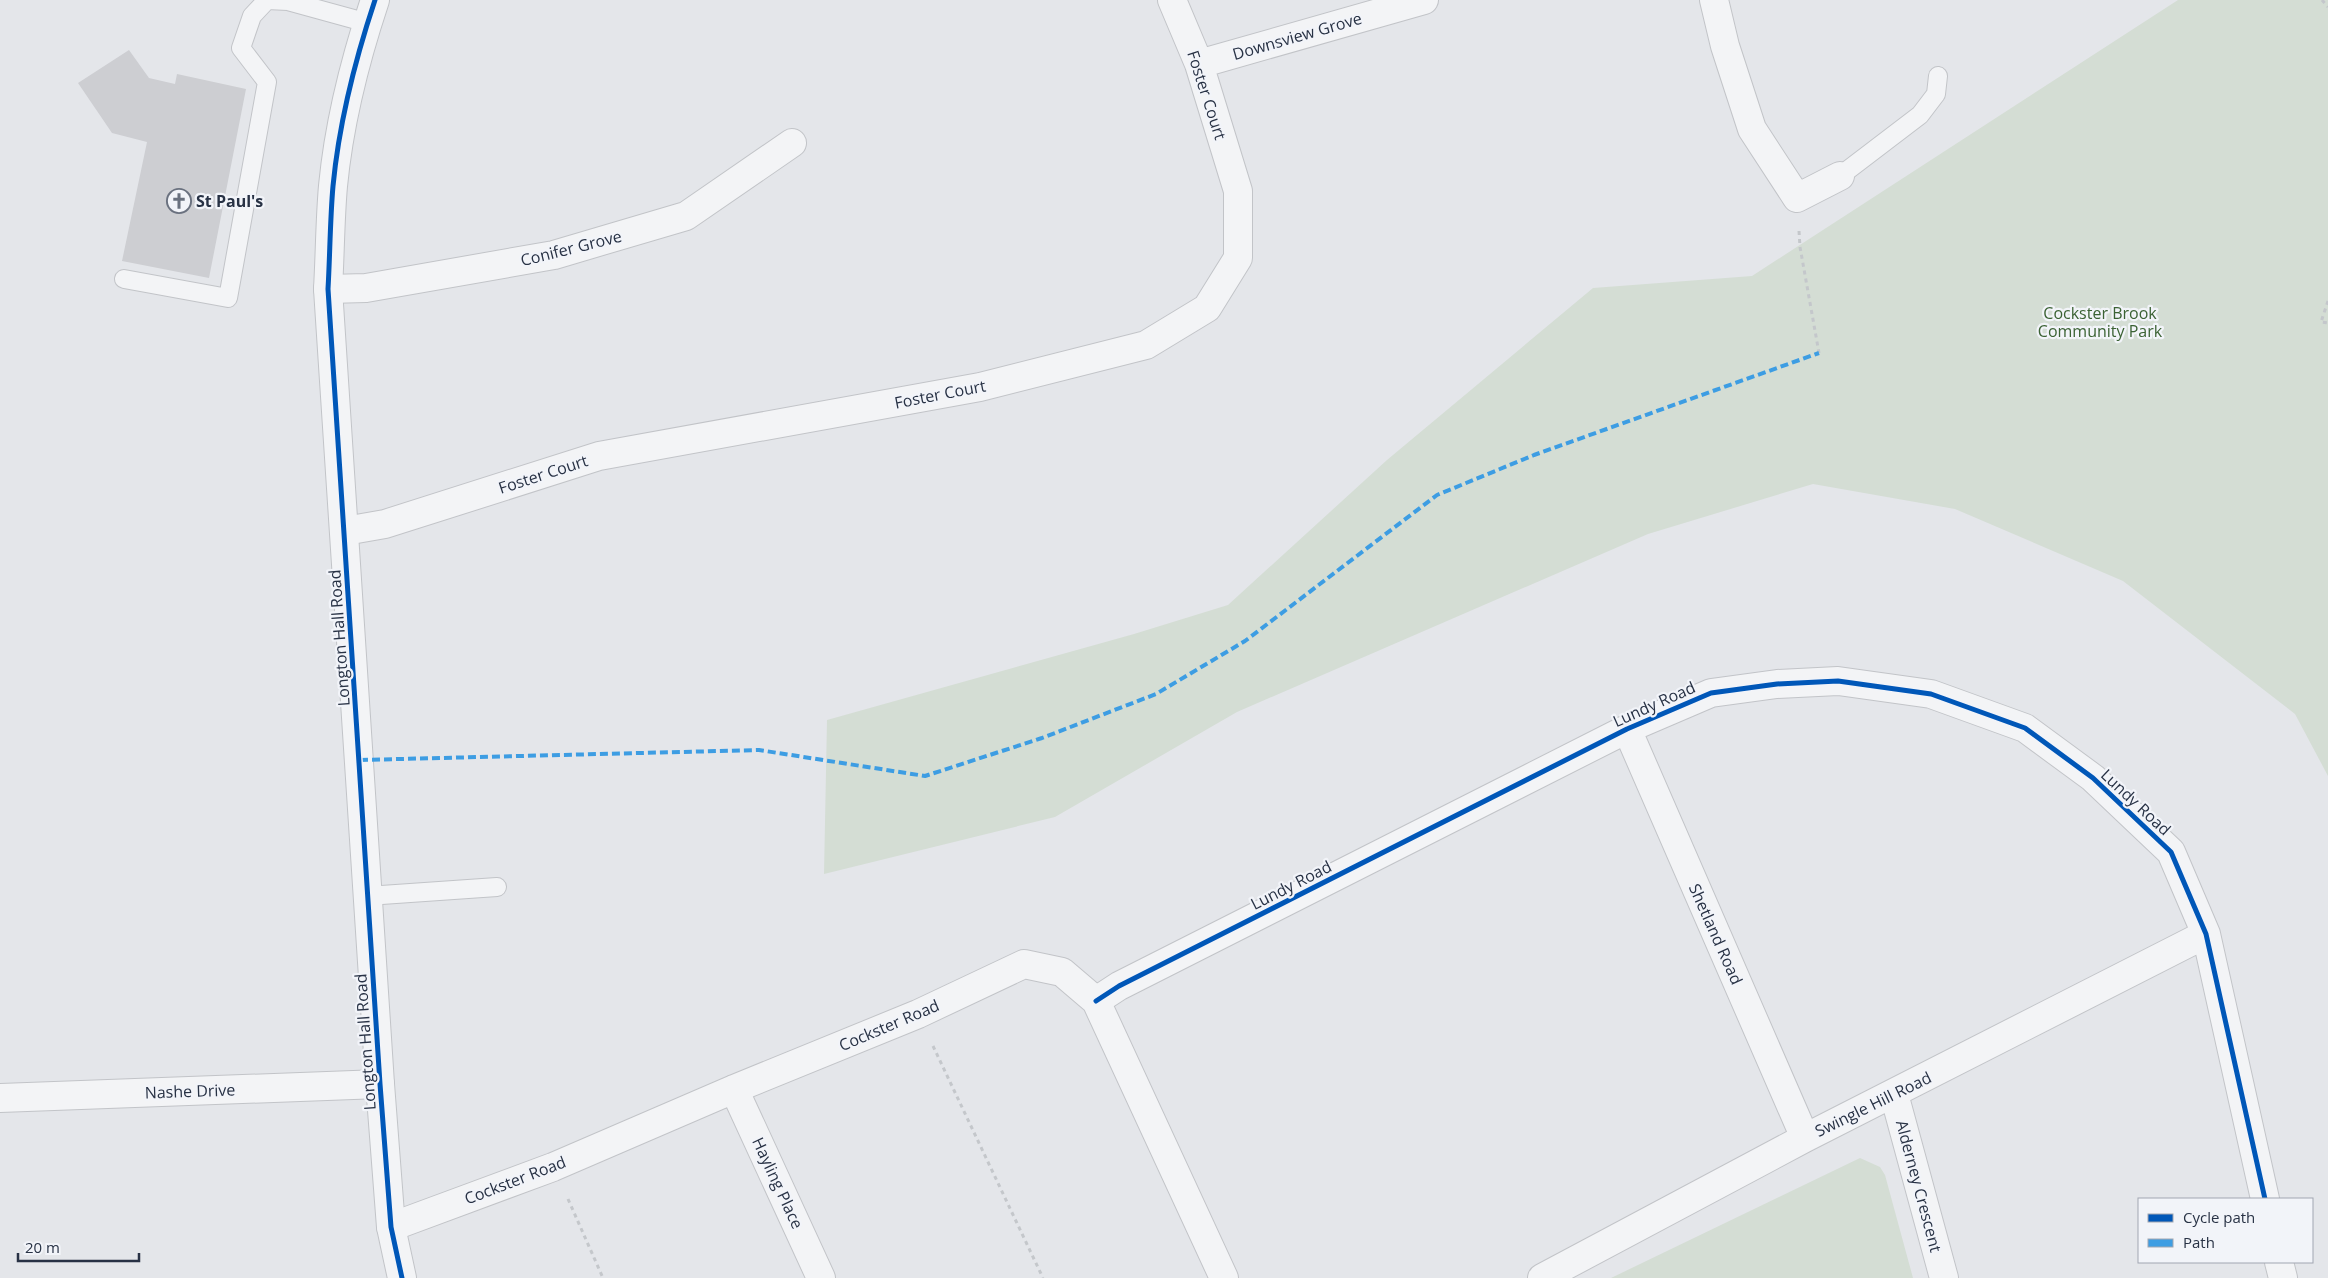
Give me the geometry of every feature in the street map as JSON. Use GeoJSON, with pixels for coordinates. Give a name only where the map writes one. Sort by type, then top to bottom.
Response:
{"type":"FeatureCollection","features":[{"type":"Feature","properties":{"kind":"street","name":"Foster Court"},"geometry":{"type":"LineString","coordinates":[[345,531],[385,524],[599,456],[980,387],[1146,345],[1207,308],[1238,258],[1238,191],[1199,64],[1172,0]]}},
{"type":"Feature","properties":{"kind":"street","name":"Downsview Grove"},"geometry":{"type":"LineString","coordinates":[[1199,64],[1424,0]]}},
{"type":"Feature","properties":{"kind":"street"},"geometry":{"type":"LineString","coordinates":[[1714,0],[1725,46],[1752,129],[1797,198],[1840,176]]}},
{"type":"Feature","properties":{"kind":"street","name":"Longton Hall Road"},"geometry":{"type":"LineString","coordinates":[[372,12],[354,73],[335,176],[328,289],[380,1084],[391,1226],[402,1278]]}},
{"type":"Feature","properties":{"kind":"street","name":"Conifer Grove"},"geometry":{"type":"LineString","coordinates":[[328,289],[366,288],[554,255],[686,216],[792,142]]}},
{"type":"Feature","properties":{"kind":"street","name":"Lundy Road"},"geometry":{"type":"LineString","coordinates":[[1096,1001],[1119,986],[1627,729],[1711,693],[1777,684],[1838,681],[1931,694],[2025,728],[2093,778],[2171,852],[2206,934],[2265,1198]]}},
{"type":"Feature","properties":{"kind":"street","name":"Shetland Road"},"geometry":{"type":"LineString","coordinates":[[1627,729],[1805,1138]]}},
{"type":"Feature","properties":{"kind":"street","name":"Swingle Hill Road"},"geometry":{"type":"LineString","coordinates":[[1542,1278],[1805,1138],[2206,934]]}},
{"type":"Feature","properties":{"kind":"street","name":"Cockster Road"},"geometry":{"type":"LineString","coordinates":[[391,1226],[553,1167],[734,1089],[918,1014],[1024,964],[1062,972],[1096,1001],[1224,1278]]}},
{"type":"Feature","properties":{"kind":"street","name":"Nashe Drive"},"geometry":{"type":"LineString","coordinates":[[0,1098],[380,1084]]}},
{"type":"Feature","properties":{"kind":"street","name":"Hayling Place"},"geometry":{"type":"LineString","coordinates":[[734,1089],[821,1278]]}},
{"type":"Feature","properties":{"kind":"street","name":"Alderney Crescent"},"geometry":{"type":"LineString","coordinates":[[1894,1094],[1944,1278]]}},
{"type":"Feature","properties":{"kind":"street"},"geometry":{"type":"LineString","coordinates":[[2279,1263],[2283,1278]]}},
{"type":"Feature","properties":{"kind":"lane"},"geometry":{"type":"LineString","coordinates":[[124,280],[228,298],[267,82],[241,48],[252,16],[267,0],[372,12]]}},
{"type":"Feature","properties":{"kind":"lane"},"geometry":{"type":"LineString","coordinates":[[1840,176],[1920,115],[1936,94],[1938,76]]}},
{"type":"Feature","properties":{"kind":"lane"},"geometry":{"type":"LineString","coordinates":[[367,896],[497,887]]}},
{"type":"Feature","properties":{"kind":"path"},"geometry":{"type":"LineString","coordinates":[[2322,0],[2328,7]]}},
{"type":"Feature","properties":{"kind":"path"},"geometry":{"type":"LineString","coordinates":[[1800,247],[1819,353]]}},
{"type":"Feature","properties":{"kind":"path"},"geometry":{"type":"LineString","coordinates":[[2328,301],[2321,322],[2328,323]]}},
{"type":"Feature","properties":{"kind":"path"},"geometry":{"type":"LineString","coordinates":[[918,1014],[1043,1278]]}},
{"type":"Feature","properties":{"kind":"path"},"geometry":{"type":"LineString","coordinates":[[553,1167],[604,1278]]}},
{"type":"Feature","properties":{"kind":"green space","name":"Cockster Brook Community Park"},"geometry":{"type":"Polygon","coordinates":[[[2178,0],[2328,0],[2328,776],[2295,714],[2123,581],[1955,509],[1813,484],[1648,534],[1237,712],[1055,817],[824,874],[827,720],[1134,634],[1228,605],[1387,460],[1593,288],[1752,276],[2178,0]]]}},
{"type":"Feature","properties":{"kind":"green space"},"geometry":{"type":"Polygon","coordinates":[[[1860,1158],[1880,1167],[1885,1175],[1913,1278],[1611,1278],[1860,1158]]]}},
{"type":"Feature","properties":{"kind":"building","name":"St Paul's"},"geometry":{"type":"Polygon","coordinates":[[[129,50],[149,78],[175,84],[177,74],[246,89],[209,278],[122,261],[147,142],[112,133],[78,83],[129,50]]]}},
{"type":"Feature","properties":{"kind":"marked path"},"geometry":{"type":"LineString","coordinates":[[360,760],[759,750],[925,776],[1042,738],[1156,694],[1245,641],[1437,495],[1534,455],[1819,353]]}},
{"type":"Feature","properties":{"kind":"cycle path"},"geometry":{"type":"LineString","coordinates":[[375,0],[355,69],[339,139],[332,199],[328,289],[380,1084],[391,1227],[402,1278]]}},
{"type":"Feature","properties":{"kind":"cycle path"},"geometry":{"type":"LineString","coordinates":[[1096,1001],[1119,986],[1627,729],[1711,693],[1777,684],[1838,681],[1931,694],[2025,728],[2093,778],[2171,852],[2206,934],[2265,1198]]}},
{"type":"Feature","properties":{"kind":"place","name":"St Paul's"},"geometry":{"type":"Point","coordinates":[179,201]}}]}
